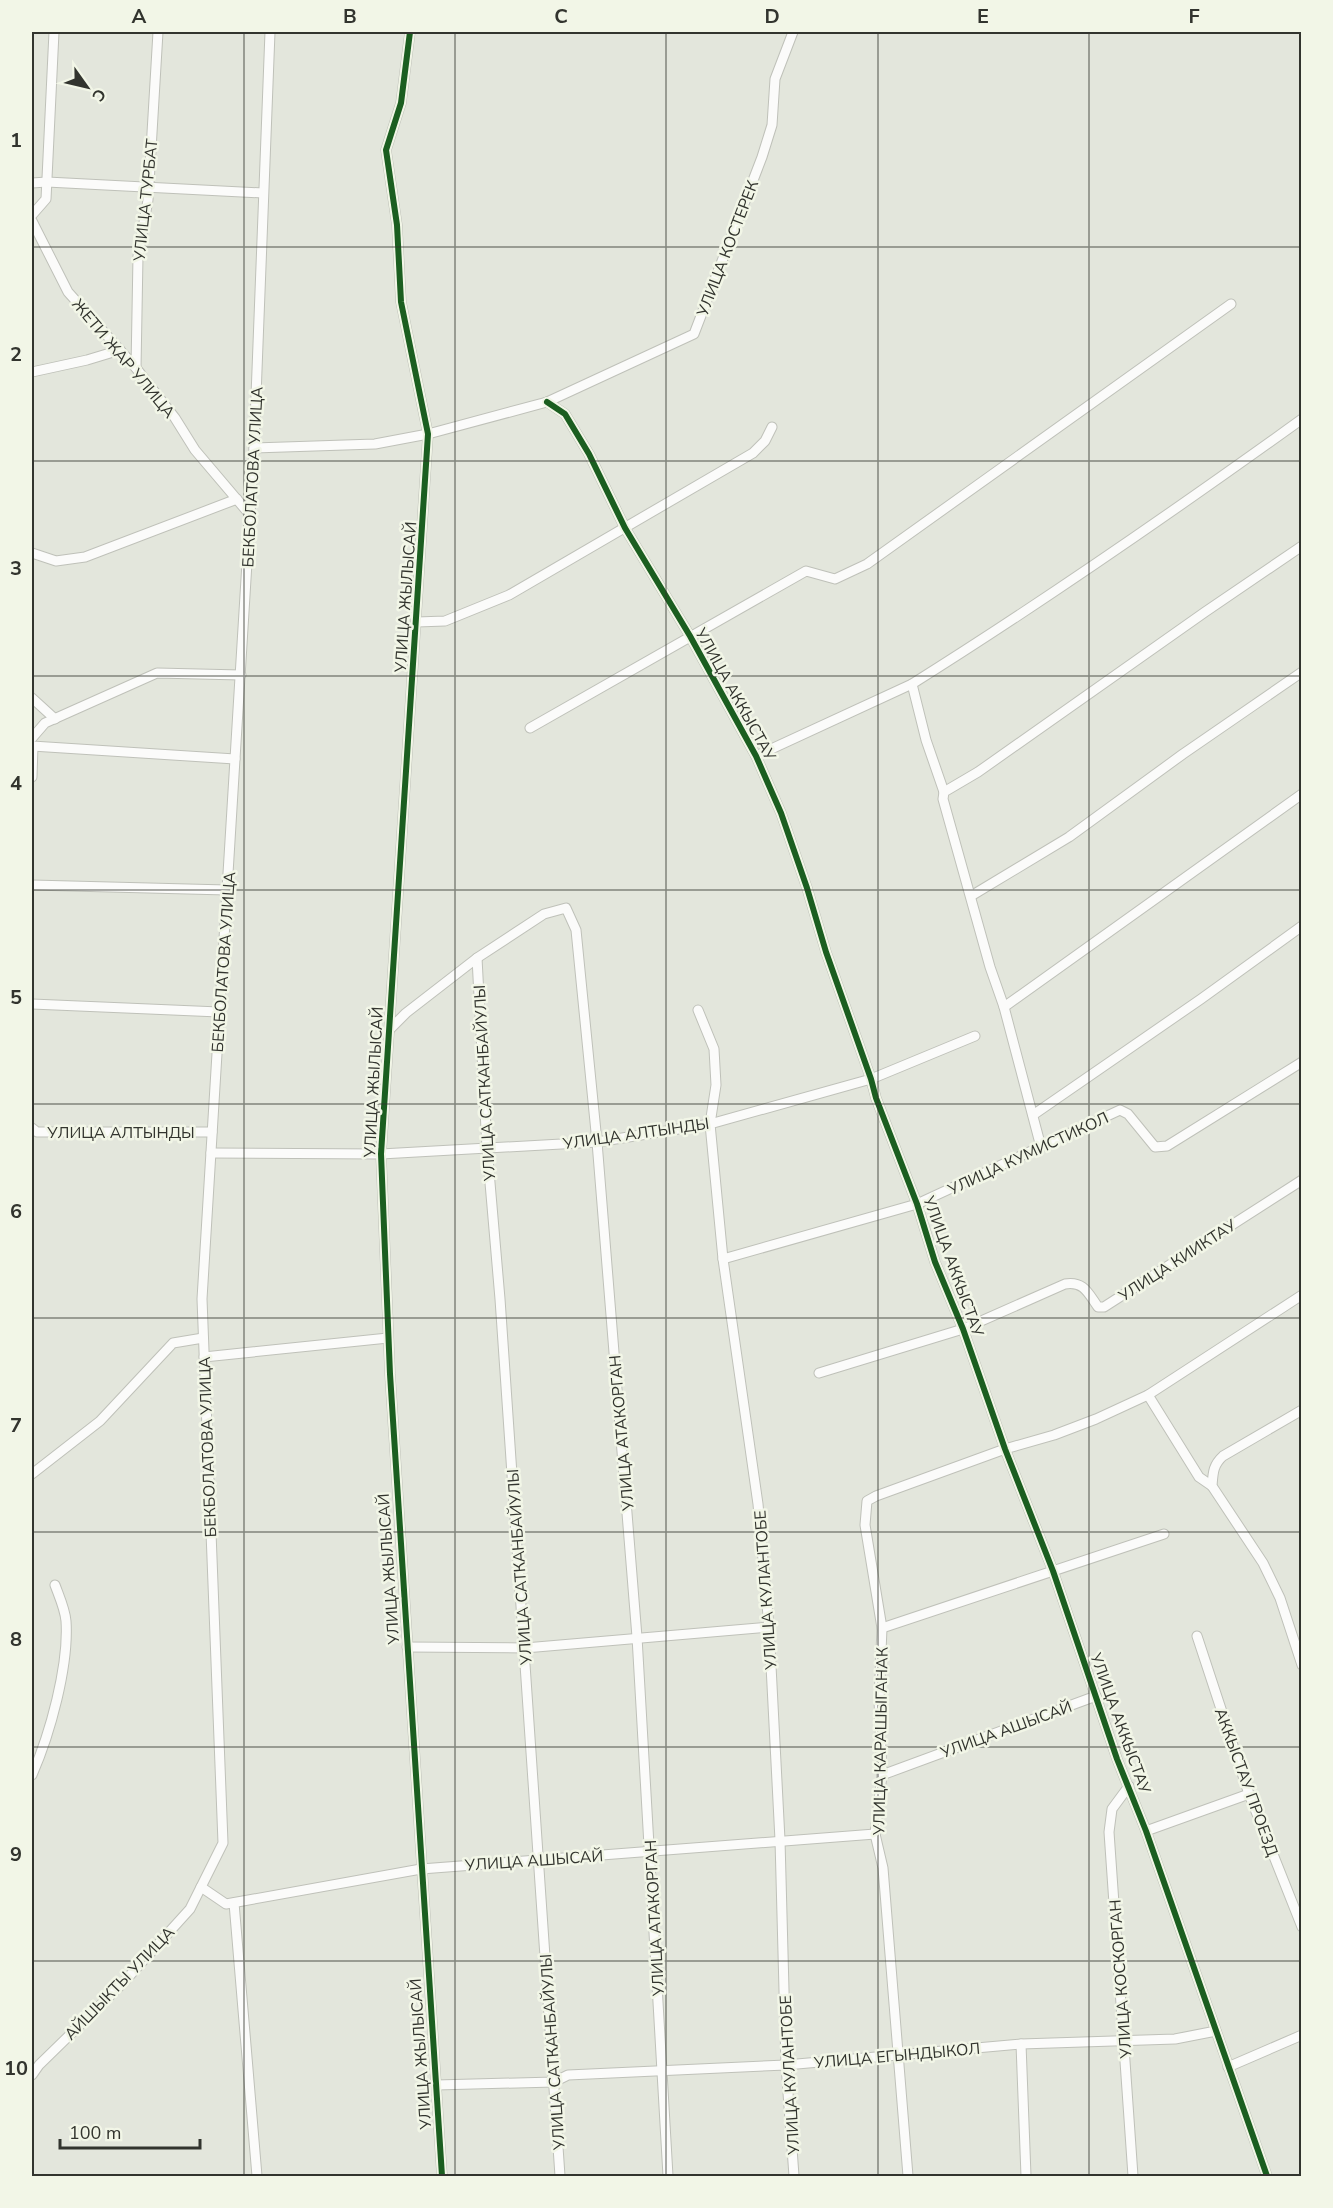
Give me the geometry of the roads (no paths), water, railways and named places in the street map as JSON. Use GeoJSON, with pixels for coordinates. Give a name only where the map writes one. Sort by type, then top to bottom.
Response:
{"type":"FeatureCollection","features":[{"type":"Feature","properties":{"kind":"street"},"geometry":{"type":"LineString","coordinates":[[32,214],[46,199],[54,32]]}},
{"type":"Feature","properties":{"kind":"street","name":"УЛИЦА ТУРБАТ"},"geometry":{"type":"LineString","coordinates":[[136,368],[138,256],[149,186],[158,32]]}},
{"type":"Feature","properties":{"kind":"street","name":"БЕКБОЛАТОВА УЛИЦА"},"geometry":{"type":"LineString","coordinates":[[201,1887],[223,1843],[202,1299],[254,448],[270,32]]}},
{"type":"Feature","properties":{"kind":"street","name":"УЛИЦА ЖЫЛЫСАЙ"},"geometry":{"type":"LineString","coordinates":[[410,32],[401,103],[386,150],[397,225],[401,302],[428,434],[381,1154],[388,1338],[442,2176]]}},
{"type":"Feature","properties":{"kind":"street","name":"УЛИЦА КОСТЕРЕК"},"geometry":{"type":"LineString","coordinates":[[254,448],[375,444],[428,434],[547,402],[694,334],[762,157],[772,124],[775,79],[793,32]]}},
{"type":"Feature","properties":{"kind":"street"},"geometry":{"type":"LineString","coordinates":[[32,183],[149,186],[263,193]]}},
{"type":"Feature","properties":{"kind":"street","name":"ЖЕТИ ЖАР УЛИЦА"},"geometry":{"type":"LineString","coordinates":[[32,221],[68,292],[136,368],[175,418],[195,450],[250,516]]}},
{"type":"Feature","properties":{"kind":"street"},"geometry":{"type":"LineString","coordinates":[[530,728],[806,571],[835,579],[867,564],[1231,304]]}},
{"type":"Feature","properties":{"kind":"street"},"geometry":{"type":"LineString","coordinates":[[32,372],[120,350]]}},
{"type":"Feature","properties":{"kind":"street","name":"УЛИЦА АККЫСТАУ"},"geometry":{"type":"LineString","coordinates":[[547,402],[566,414],[589,454],[625,528],[690,636],[756,756],[781,813],[826,952],[872,1079],[876,1098],[917,1204],[935,1262],[963,1329],[1005,1449],[1053,1571],[1117,1759],[1146,1832],[1267,2176]]}},
{"type":"Feature","properties":{"kind":"street"},"geometry":{"type":"LineString","coordinates":[[756,756],[912,684],[1086,572],[1302,419]]}},
{"type":"Feature","properties":{"kind":"street"},"geometry":{"type":"LineString","coordinates":[[417,621],[445,621],[509,595],[753,453],[765,441],[772,427]]}},
{"type":"Feature","properties":{"kind":"street"},"geometry":{"type":"LineString","coordinates":[[32,553],[56,561],[85,557],[237,499]]}},
{"type":"Feature","properties":{"kind":"street"},"geometry":{"type":"LineString","coordinates":[[944,792],[978,772],[1302,546]]}},
{"type":"Feature","properties":{"kind":"street"},"geometry":{"type":"LineString","coordinates":[[970,896],[1069,837],[1183,754],[1302,672]]}},
{"type":"Feature","properties":{"kind":"street"},"geometry":{"type":"LineString","coordinates":[[32,777],[32,743],[45,723],[157,673],[241,675]]}},
{"type":"Feature","properties":{"kind":"street"},"geometry":{"type":"LineString","coordinates":[[912,684],[944,792],[943,799],[990,967],[1004,1007],[1041,1147]]}},
{"type":"Feature","properties":{"kind":"street"},"geometry":{"type":"LineString","coordinates":[[32,698],[54,719]]}},
{"type":"Feature","properties":{"kind":"street"},"geometry":{"type":"LineString","coordinates":[[32,743],[235,759]]}},
{"type":"Feature","properties":{"kind":"street"},"geometry":{"type":"LineString","coordinates":[[1004,1007],[1302,794]]}},
{"type":"Feature","properties":{"kind":"street"},"geometry":{"type":"LineString","coordinates":[[32,885],[227,890]]}},
{"type":"Feature","properties":{"kind":"street","name":"УЛИЦА АТАКОРГАН"},"geometry":{"type":"LineString","coordinates":[[390,1029],[406,1013],[477,958],[544,914],[566,908],[576,930],[597,1142],[638,1637],[668,2176]]}},
{"type":"Feature","properties":{"kind":"street"},"geometry":{"type":"LineString","coordinates":[[1033,1115],[1302,926]]}},
{"type":"Feature","properties":{"kind":"street","name":"УЛИЦА САТКАНБАЙУЛЫ"},"geometry":{"type":"LineString","coordinates":[[477,958],[486,1148],[500,1299],[560,2176]]}},
{"type":"Feature","properties":{"kind":"street"},"geometry":{"type":"LineString","coordinates":[[32,1004],[219,1012]]}},
{"type":"Feature","properties":{"kind":"street","name":"УЛИЦА КУЛАНТОБЕ"},"geometry":{"type":"LineString","coordinates":[[698,1010],[714,1049],[716,1085],[710,1124],[723,1259],[758,1504],[769,1627],[780,1840],[786,2065],[794,2176]]}},
{"type":"Feature","properties":{"kind":"street","name":"УЛИЦА АЛТЫНДЫ"},"geometry":{"type":"LineString","coordinates":[[211,1153],[381,1154],[597,1142],[710,1124],[872,1079],[975,1036]]}},
{"type":"Feature","properties":{"kind":"street","name":"УЛИЦА КУМИСТИКОЛ"},"geometry":{"type":"LineString","coordinates":[[723,1259],[917,1204],[1120,1110],[1128,1114],[1155,1147],[1167,1146],[1302,1062]]}},
{"type":"Feature","properties":{"kind":"street","name":"УЛИЦА АЛТЫНДЫ"},"geometry":{"type":"LineString","coordinates":[[32,1128],[37,1132],[212,1132]]}},
{"type":"Feature","properties":{"kind":"street","name":"УЛИЦА КИИКТАУ"},"geometry":{"type":"LineString","coordinates":[[819,1373],[963,1329],[1065,1284],[1075,1282],[1083,1287],[1098,1307],[1104,1307],[1302,1180]]}},
{"type":"Feature","properties":{"kind":"street","name":"УЛИЦА КАРАШЫГАНАК"},"geometry":{"type":"LineString","coordinates":[[908,2176],[883,1868],[875,1834],[882,1775],[879,1700],[882,1628],[865,1525],[867,1501],[1005,1449],[1054,1435],[1148,1395],[1302,1295]]}},
{"type":"Feature","properties":{"kind":"street"},"geometry":{"type":"LineString","coordinates":[[32,1474],[100,1421],[173,1343],[203,1338]]}},
{"type":"Feature","properties":{"kind":"street"},"geometry":{"type":"LineString","coordinates":[[204,1357],[388,1338]]}},
{"type":"Feature","properties":{"kind":"street"},"geometry":{"type":"LineString","coordinates":[[1148,1395],[1198,1477],[1212,1486],[1263,1563],[1280,1598],[1302,1665]]}},
{"type":"Feature","properties":{"kind":"street"},"geometry":{"type":"LineString","coordinates":[[1212,1486],[1216,1463],[1223,1456],[1302,1410]]}},
{"type":"Feature","properties":{"kind":"street"},"geometry":{"type":"LineString","coordinates":[[882,1628],[1164,1534]]}},
{"type":"Feature","properties":{"kind":"street"},"geometry":{"type":"LineString","coordinates":[[32,1775],[62,1681],[66,1619],[56,1585]]}},
{"type":"Feature","properties":{"kind":"street"},"geometry":{"type":"LineString","coordinates":[[407,1647],[525,1648],[769,1627]]}},
{"type":"Feature","properties":{"kind":"street","name":"АККЫСТАУ ПРОЕЗД"},"geometry":{"type":"LineString","coordinates":[[1197,1636],[1249,1794],[1302,1927]]}},
{"type":"Feature","properties":{"kind":"street","name":"УЛИЦА АШЫСАЙ"},"geometry":{"type":"LineString","coordinates":[[882,1775],[1096,1696]]}},
{"type":"Feature","properties":{"kind":"street","name":"УЛИЦА КОСКОРГАН"},"geometry":{"type":"LineString","coordinates":[[1129,1786],[1112,1809],[1109,1832],[1133,2176]]}},
{"type":"Feature","properties":{"kind":"street"},"geometry":{"type":"LineString","coordinates":[[1146,1832],[1249,1794]]}},
{"type":"Feature","properties":{"kind":"street","name":"УЛИЦА АШЫСАЙ"},"geometry":{"type":"LineString","coordinates":[[234,1903],[421,1869],[875,1834]]}},
{"type":"Feature","properties":{"kind":"street"},"geometry":{"type":"LineString","coordinates":[[201,1887],[225,1904],[234,1903],[257,2176]]}},
{"type":"Feature","properties":{"kind":"street","name":"АЙШЫКТЫ УЛИЦА"},"geometry":{"type":"LineString","coordinates":[[32,2074],[123,1983],[190,1909],[201,1887]]}},
{"type":"Feature","properties":{"kind":"street","name":"УЛИЦА ЕГЫНДЫКОЛ"},"geometry":{"type":"LineString","coordinates":[[436,2085],[554,2082],[568,2075],[786,2065],[1021,2044],[1175,2039],[1216,2031]]}},
{"type":"Feature","properties":{"kind":"street"},"geometry":{"type":"LineString","coordinates":[[1228,2067],[1302,2035]]}},
{"type":"Feature","properties":{"kind":"street"},"geometry":{"type":"LineString","coordinates":[[1021,2044],[1026,2176]]}}]}
